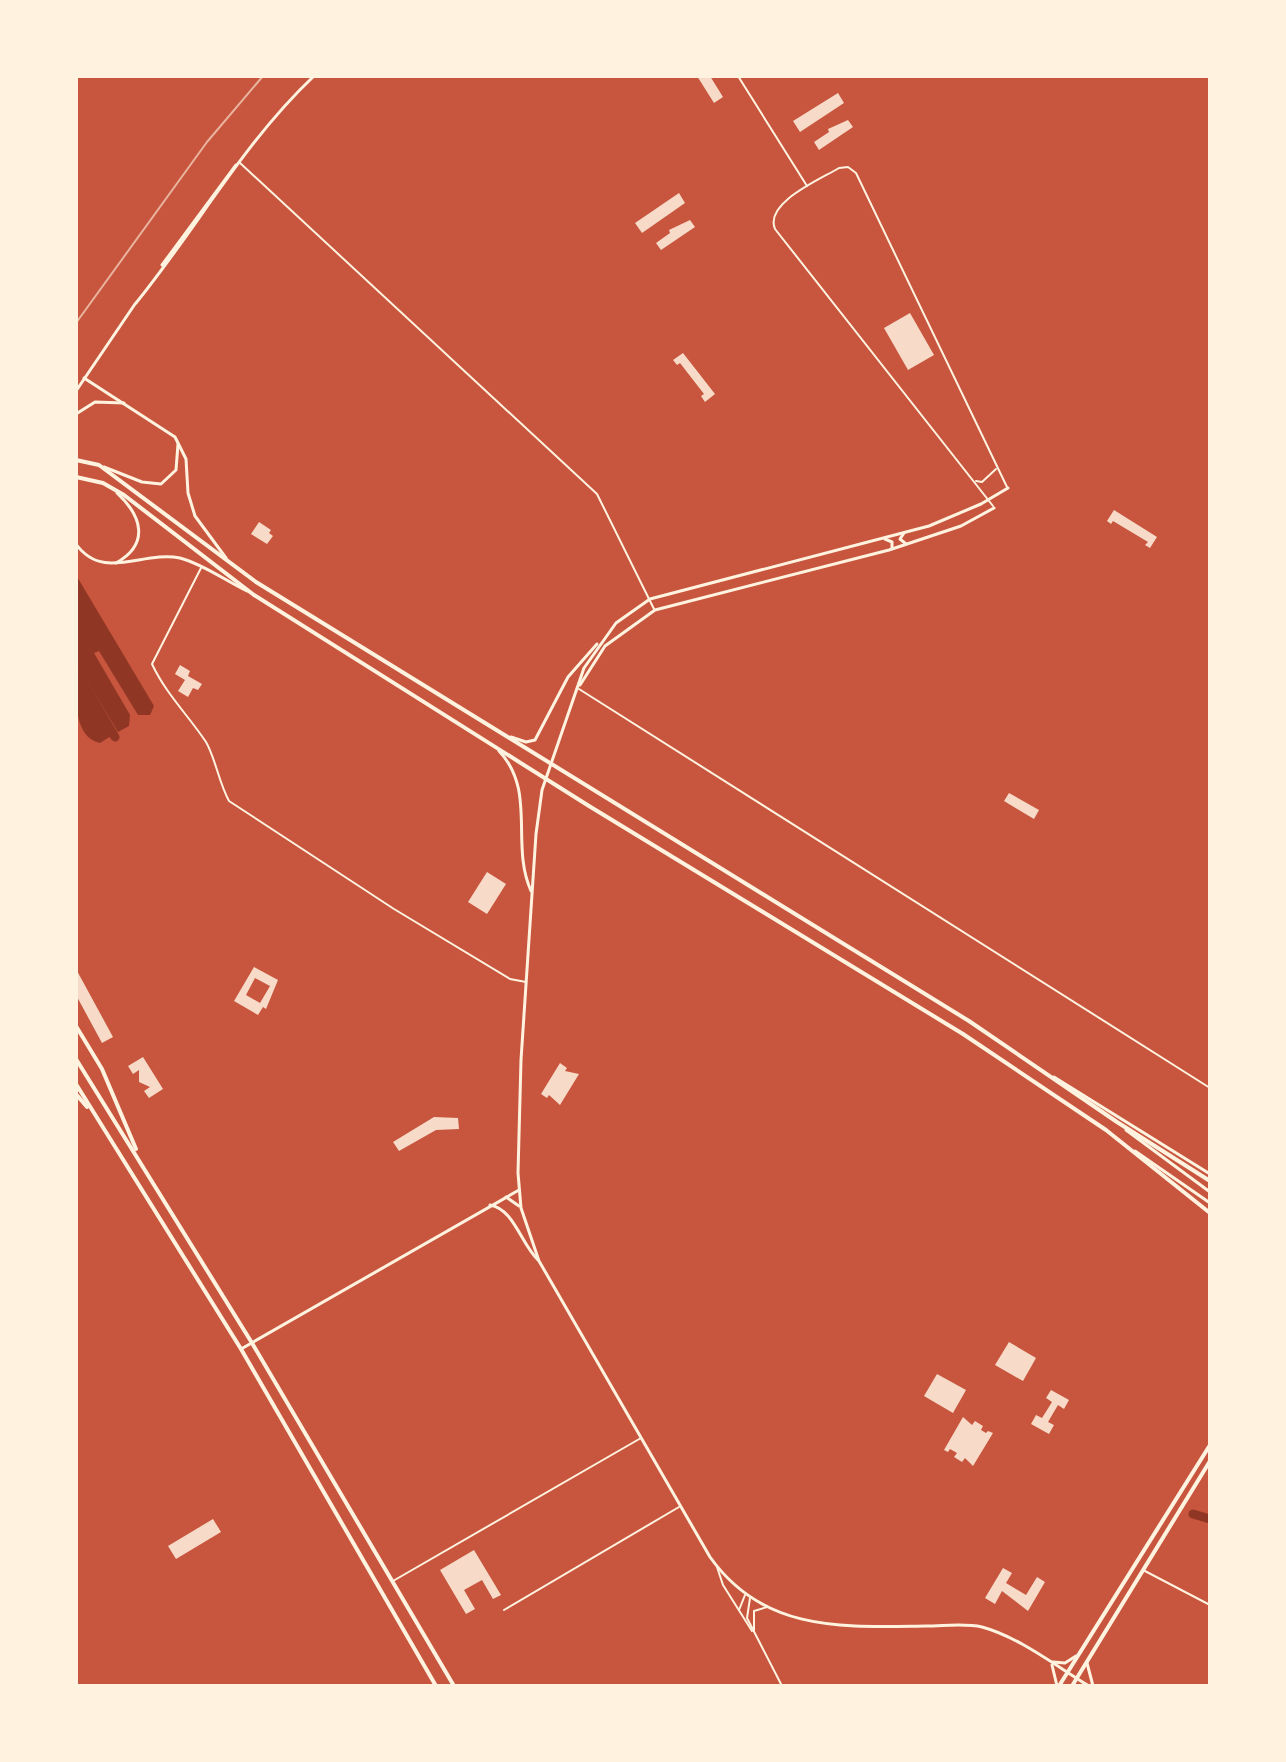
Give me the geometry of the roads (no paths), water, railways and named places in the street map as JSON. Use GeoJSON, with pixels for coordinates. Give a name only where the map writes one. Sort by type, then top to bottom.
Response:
{"type":"FeatureCollection","features":[{"type":"Feature","properties":{"kind":"main road"},"geometry":{"type":"LineString","coordinates":[[76,391],[261,130],[314,76]]}},
{"type":"Feature","properties":{"kind":"main road"},"geometry":{"type":"LineString","coordinates":[[84,378],[163,426],[177,441],[186,459],[188,493],[198,522],[237,569]]}},
{"type":"Feature","properties":{"kind":"main road"},"geometry":{"type":"LineString","coordinates":[[76,414],[95,402],[125,404]]}},
{"type":"Feature","properties":{"kind":"main road"},"geometry":{"type":"LineString","coordinates":[[76,460],[99,465],[142,482],[161,484],[170,479],[178,465],[177,441]]}},
{"type":"Feature","properties":{"kind":"main road"},"geometry":{"type":"LineString","coordinates":[[99,465],[256,582],[1047,1072],[1209,1178]]}},
{"type":"Feature","properties":{"kind":"main road"},"geometry":{"type":"LineString","coordinates":[[77,477],[111,487],[254,595]]}},
{"type":"Feature","properties":{"kind":"main road"},"geometry":{"type":"LineString","coordinates":[[111,487],[130,506],[140,526],[135,547],[112,564]]}},
{"type":"Feature","properties":{"kind":"main road"},"geometry":{"type":"LineString","coordinates":[[487,727],[526,742],[535,740],[568,677],[616,623],[650,599],[885,539],[952,517],[1008,488]]}},
{"type":"Feature","properties":{"kind":"main road"},"geometry":{"type":"LineString","coordinates":[[577,688],[605,646],[655,610],[889,550],[961,526],[994,508]]}},
{"type":"Feature","properties":{"kind":"main road"},"geometry":{"type":"LineString","coordinates":[[904,533],[900,539],[908,544]]}},
{"type":"Feature","properties":{"kind":"main road"},"geometry":{"type":"LineString","coordinates":[[885,539],[892,542],[889,550]]}},
{"type":"Feature","properties":{"kind":"main road"},"geometry":{"type":"LineString","coordinates":[[76,544],[90,559],[112,564],[161,556],[186,560],[254,595],[963,1034],[1210,1203]]}},
{"type":"Feature","properties":{"kind":"main road"},"geometry":{"type":"LineString","coordinates":[[600,642],[584,668],[542,790],[519,1096],[521,1208],[539,1261],[716,1566],[748,1595],[768,1607],[808,1623],[828,1626],[980,1627],[1091,1686]]}},
{"type":"Feature","properties":{"kind":"main road"},"geometry":{"type":"LineString","coordinates":[[495,747],[516,775],[522,801],[523,874],[532,894]]}},
{"type":"Feature","properties":{"kind":"main road"},"geometry":{"type":"LineString","coordinates":[[76,1026],[105,1075],[141,1162]]}},
{"type":"Feature","properties":{"kind":"main road"},"geometry":{"type":"LineString","coordinates":[[76,1059],[252,1343],[454,1686]]}},
{"type":"Feature","properties":{"kind":"main road"},"geometry":{"type":"LineString","coordinates":[[1047,1072],[1210,1192]]}},
{"type":"Feature","properties":{"kind":"main road"},"geometry":{"type":"LineString","coordinates":[[76,1084],[241,1349],[436,1686]]}},
{"type":"Feature","properties":{"kind":"main road"},"geometry":{"type":"LineString","coordinates":[[76,1094],[94,1114]]}},
{"type":"Feature","properties":{"kind":"main road"},"geometry":{"type":"LineString","coordinates":[[1117,1122],[1209,1178]]}},
{"type":"Feature","properties":{"kind":"main road"},"geometry":{"type":"LineString","coordinates":[[1106,1130],[1210,1213]]}},
{"type":"Feature","properties":{"kind":"main road"},"geometry":{"type":"LineString","coordinates":[[241,1349],[519,1189]]}},
{"type":"Feature","properties":{"kind":"main road"},"geometry":{"type":"LineString","coordinates":[[506,1197],[521,1208]]}},
{"type":"Feature","properties":{"kind":"main road"},"geometry":{"type":"LineString","coordinates":[[490,1205],[505,1211],[523,1243],[539,1261]]}},
{"type":"Feature","properties":{"kind":"main road"},"geometry":{"type":"LineString","coordinates":[[1058,1686],[1210,1445]]}},
{"type":"Feature","properties":{"kind":"main road"},"geometry":{"type":"LineString","coordinates":[[1072,1686],[1210,1461]]}},
{"type":"Feature","properties":{"kind":"main road"},"geometry":{"type":"LineString","coordinates":[[1050,1662],[1065,1663],[1079,1654]]}},
{"type":"Feature","properties":{"kind":"main road"},"geometry":{"type":"LineString","coordinates":[[1088,1660],[1091,1686]]}},
{"type":"Feature","properties":{"kind":"main road"},"geometry":{"type":"LineString","coordinates":[[1050,1662],[1058,1676],[1058,1686]]}},
{"type":"Feature","properties":{"kind":"street"},"geometry":{"type":"LineString","coordinates":[[738,76],[807,187]]}},
{"type":"Feature","properties":{"kind":"street"},"geometry":{"type":"LineString","coordinates":[[239,162],[597,494],[655,610]]}},
{"type":"Feature","properties":{"kind":"street"},"geometry":{"type":"LineString","coordinates":[[994,508],[775,229],[772,219],[775,209],[841,167],[856,173],[1008,488]]}},
{"type":"Feature","properties":{"kind":"street"},"geometry":{"type":"LineString","coordinates":[[973,479],[982,482],[997,468]]}},
{"type":"Feature","properties":{"kind":"street"},"geometry":{"type":"LineString","coordinates":[[202,567],[152,664],[166,694],[208,745],[217,779],[229,801],[402,914],[510,979],[526,982]]}},
{"type":"Feature","properties":{"kind":"street"},"geometry":{"type":"LineString","coordinates":[[577,688],[1210,1088]]}},
{"type":"Feature","properties":{"kind":"street"},"geometry":{"type":"LineString","coordinates":[[392,1582],[641,1438]]}},
{"type":"Feature","properties":{"kind":"street"},"geometry":{"type":"LineString","coordinates":[[504,1610],[680,1506]]}},
{"type":"Feature","properties":{"kind":"street"},"geometry":{"type":"LineString","coordinates":[[716,1566],[755,1635]]}},
{"type":"Feature","properties":{"kind":"street"},"geometry":{"type":"LineString","coordinates":[[1142,1570],[1210,1605]]}},
{"type":"Feature","properties":{"kind":"street"},"geometry":{"type":"LineString","coordinates":[[740,1613],[739,1604],[748,1595]]}},
{"type":"Feature","properties":{"kind":"street"},"geometry":{"type":"LineString","coordinates":[[748,1595],[746,1614],[782,1686]]}},
{"type":"Feature","properties":{"kind":"street"},"geometry":{"type":"LineString","coordinates":[[755,1635],[754,1611],[768,1607]]}},
{"type":"Feature","properties":{"kind":"waterway"},"geometry":{"type":"LineString","coordinates":[[76,670],[115,737]]}},
{"type":"Feature","properties":{"kind":"waterway"},"geometry":{"type":"LineString","coordinates":[[1193,1514],[1210,1519]]}},
{"type":"Feature","properties":{"kind":"railway"},"geometry":{"type":"LineString","coordinates":[[76,323],[207,142],[263,76]]}}]}
